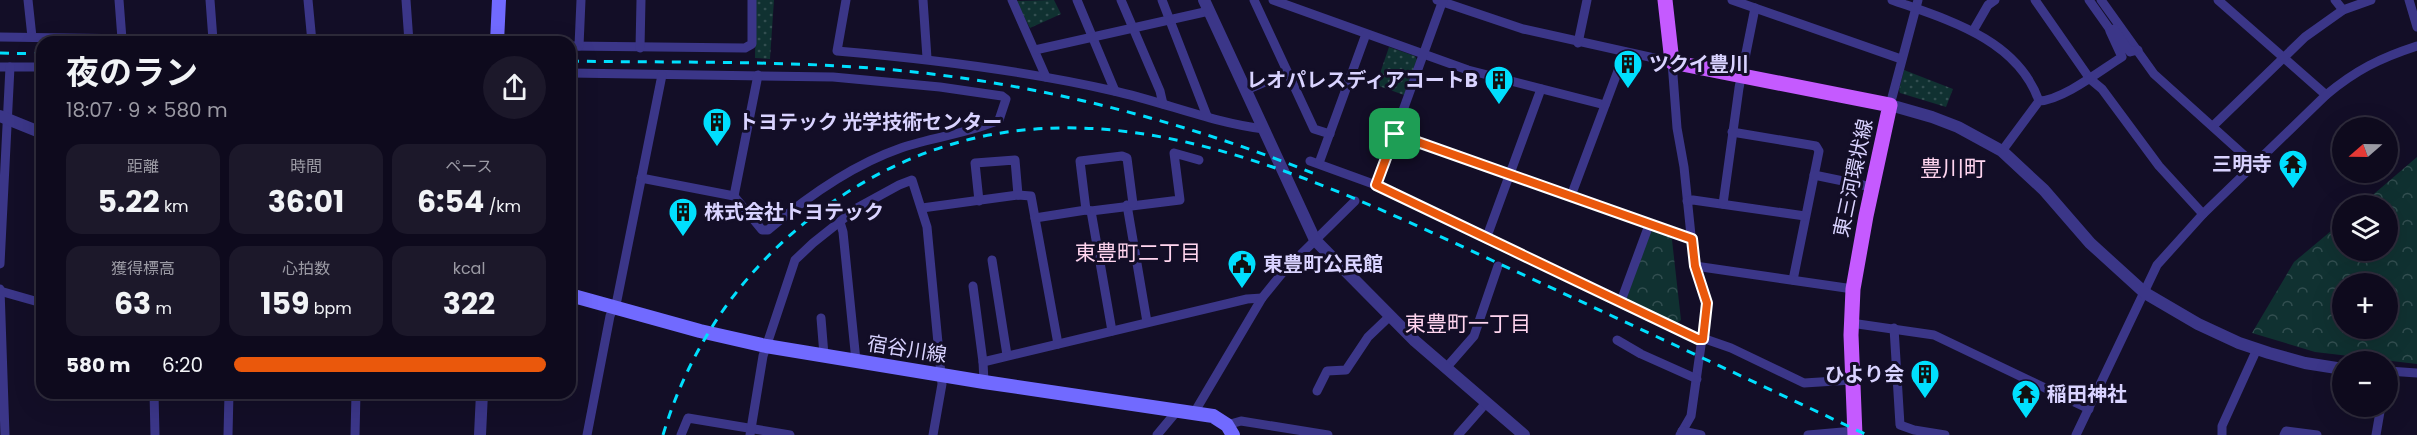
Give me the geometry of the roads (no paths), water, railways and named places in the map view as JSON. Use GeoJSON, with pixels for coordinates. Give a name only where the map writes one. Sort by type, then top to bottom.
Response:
{"type":"FeatureCollection","features":[{"type":"Feature","properties":{"kind":"main road"},"geometry":{"type":"LineString","coordinates":[[497,36],[500,0]]}},
{"type":"Feature","properties":{"kind":"main road"},"geometry":{"type":"LineString","coordinates":[[1665,0],[1672,62]]}},
{"type":"Feature","properties":{"kind":"main road","name":"東三河環状線"},"geometry":{"type":"LineString","coordinates":[[1672,62],[1890,105],[1853,289],[1851,323],[1854,433]]}},
{"type":"Feature","properties":{"kind":"main road","name":"宿谷川線"},"geometry":{"type":"LineString","coordinates":[[576,297],[700,332],[766,346],[984,382],[1194,412],[1213,416],[1230,430]]}},
{"type":"Feature","properties":{"kind":"street"},"geometry":{"type":"LineString","coordinates":[[28,0],[32,38]]}},
{"type":"Feature","properties":{"kind":"street"},"geometry":{"type":"LineString","coordinates":[[119,0],[122,36]]}},
{"type":"Feature","properties":{"kind":"street"},"geometry":{"type":"LineString","coordinates":[[210,0],[213,36]]}},
{"type":"Feature","properties":{"kind":"street"},"geometry":{"type":"LineString","coordinates":[[308,0],[311,36]]}},
{"type":"Feature","properties":{"kind":"street"},"geometry":{"type":"LineString","coordinates":[[406,0],[409,36]]}},
{"type":"Feature","properties":{"kind":"street"},"geometry":{"type":"LineString","coordinates":[[576,36],[581,0]]}},
{"type":"Feature","properties":{"kind":"street"},"geometry":{"type":"LineString","coordinates":[[640,48],[641,0]]}},
{"type":"Feature","properties":{"kind":"street"},"geometry":{"type":"LineString","coordinates":[[576,46],[745,48],[752,44],[752,0]]}},
{"type":"Feature","properties":{"kind":"street"},"geometry":{"type":"LineString","coordinates":[[846,0],[837,51],[927,58],[1046,77],[1115,91],[1239,126],[1264,129]]}},
{"type":"Feature","properties":{"kind":"street"},"geometry":{"type":"LineString","coordinates":[[923,0],[927,58]]}},
{"type":"Feature","properties":{"kind":"street"},"geometry":{"type":"LineString","coordinates":[[1012,0],[1046,77]]}},
{"type":"Feature","properties":{"kind":"street"},"geometry":{"type":"LineString","coordinates":[[1077,0],[1115,91]]}},
{"type":"Feature","properties":{"kind":"street"},"geometry":{"type":"LineString","coordinates":[[1121,0],[1160,91],[1163,104]]}},
{"type":"Feature","properties":{"kind":"street"},"geometry":{"type":"LineString","coordinates":[[1162,0],[1207,117]]}},
{"type":"Feature","properties":{"kind":"street"},"geometry":{"type":"LineString","coordinates":[[1254,0],[1314,129],[1330,134]]}},
{"type":"Feature","properties":{"kind":"street"},"geometry":{"type":"LineString","coordinates":[[1273,0],[1468,70],[1605,105]]}},
{"type":"Feature","properties":{"kind":"street"},"geometry":{"type":"LineString","coordinates":[[1578,43],[1587,0]]}},
{"type":"Feature","properties":{"kind":"street"},"geometry":{"type":"LineString","coordinates":[[1732,0],[1901,59]]}},
{"type":"Feature","properties":{"kind":"street"},"geometry":{"type":"LineString","coordinates":[[1892,0],[1917,4],[1973,31],[2012,60],[2028,78],[2039,101]]}},
{"type":"Feature","properties":{"kind":"street"},"geometry":{"type":"LineString","coordinates":[[1973,31],[1988,5],[1995,0]]}},
{"type":"Feature","properties":{"kind":"street"},"geometry":{"type":"LineString","coordinates":[[2035,0],[2090,79],[2102,89],[2158,166],[2203,214]]}},
{"type":"Feature","properties":{"kind":"street"},"geometry":{"type":"LineString","coordinates":[[2039,101],[2047,101],[2090,79],[2122,57],[2111,31],[2089,0]]}},
{"type":"Feature","properties":{"kind":"street"},"geometry":{"type":"LineString","coordinates":[[2101,0],[2154,74],[2255,165]]}},
{"type":"Feature","properties":{"kind":"street"},"geometry":{"type":"LineString","coordinates":[[2218,0],[2326,95]]}},
{"type":"Feature","properties":{"kind":"street"},"geometry":{"type":"LineString","coordinates":[[2335,0],[2343,10]]}},
{"type":"Feature","properties":{"kind":"street"},"geometry":{"type":"LineString","coordinates":[[2213,126],[2313,31],[2343,10],[2371,0]]}},
{"type":"Feature","properties":{"kind":"street"},"geometry":{"type":"LineString","coordinates":[[2409,0],[2417,27]]}},
{"type":"Feature","properties":{"kind":"street"},"geometry":{"type":"LineString","coordinates":[[1376,185],[1441,1],[1523,29],[1672,62],[1677,128],[1695,266],[1707,303],[1691,416],[1681,433],[1701,435]]}},
{"type":"Feature","properties":{"kind":"street"},"geometry":{"type":"LineString","coordinates":[[1917,4],[1890,105],[1958,127],[2002,151],[2044,190],[2090,243],[2145,293],[2198,324],[2257,349],[2306,363],[2332,367]]}},
{"type":"Feature","properties":{"kind":"street"},"geometry":{"type":"LineString","coordinates":[[1035,50],[1170,20],[1206,5],[1315,240],[1390,316],[1486,404],[1524,435]]}},
{"type":"Feature","properties":{"kind":"street"},"geometry":{"type":"LineString","coordinates":[[1723,204],[1732,132],[1755,8]]}},
{"type":"Feature","properties":{"kind":"street"},"geometry":{"type":"LineString","coordinates":[[2111,31],[2114,29],[2130,52],[2138,50]]}},
{"type":"Feature","properties":{"kind":"street"},"geometry":{"type":"LineString","coordinates":[[1366,33],[1330,134],[1315,162],[1376,185],[1698,339],[1731,348],[1804,383],[1852,380]]}},
{"type":"Feature","properties":{"kind":"street"},"geometry":{"type":"LineString","coordinates":[[0,37],[36,38]]}},
{"type":"Feature","properties":{"kind":"street"},"geometry":{"type":"LineString","coordinates":[[2076,435],[2157,265],[2203,214],[2326,95],[2364,66],[2417,46]]}},
{"type":"Feature","properties":{"kind":"street"},"geometry":{"type":"LineString","coordinates":[[1571,196],[1625,52]]}},
{"type":"Feature","properties":{"kind":"street"},"geometry":{"type":"LineString","coordinates":[[0,67],[36,67]]}},
{"type":"Feature","properties":{"kind":"street"},"geometry":{"type":"LineString","coordinates":[[0,264],[4,118],[10,67]]}},
{"type":"Feature","properties":{"kind":"street"},"geometry":{"type":"LineString","coordinates":[[576,73],[833,77],[928,86],[1002,96],[1006,99],[999,120],[939,136],[876,158],[823,188],[768,230],[762,230],[734,196],[641,178]]}},
{"type":"Feature","properties":{"kind":"street"},"geometry":{"type":"LineString","coordinates":[[1246,90],[1287,73]]}},
{"type":"Feature","properties":{"kind":"street"},"geometry":{"type":"LineString","coordinates":[[587,435],[613,308],[617,300],[662,75]]}},
{"type":"Feature","properties":{"kind":"street"},"geometry":{"type":"LineString","coordinates":[[734,196],[758,75]]}},
{"type":"Feature","properties":{"kind":"street"},"geometry":{"type":"LineString","coordinates":[[1486,239],[1540,88]]}},
{"type":"Feature","properties":{"kind":"street"},"geometry":{"type":"LineString","coordinates":[[2002,151],[2039,101]]}},
{"type":"Feature","properties":{"kind":"street"},"geometry":{"type":"LineString","coordinates":[[4,118],[36,131]]}},
{"type":"Feature","properties":{"kind":"street"},"geometry":{"type":"LineString","coordinates":[[1732,132],[1816,146],[1819,151],[1794,280]]}},
{"type":"Feature","properties":{"kind":"street"},"geometry":{"type":"LineString","coordinates":[[1395,134],[1692,239]]}},
{"type":"Feature","properties":{"kind":"street"},"geometry":{"type":"LineString","coordinates":[[1035,218],[1180,200],[1174,153],[1199,160]]}},
{"type":"Feature","properties":{"kind":"street"},"geometry":{"type":"LineString","coordinates":[[1112,331],[1080,161],[1122,156],[1127,158],[1130,205],[1147,322]]}},
{"type":"Feature","properties":{"kind":"street"},"geometry":{"type":"LineString","coordinates":[[979,201],[975,163],[1015,160],[1018,195]]}},
{"type":"Feature","properties":{"kind":"street"},"geometry":{"type":"LineString","coordinates":[[1815,175],[1872,187]]}},
{"type":"Feature","properties":{"kind":"street"},"geometry":{"type":"LineString","coordinates":[[751,432],[766,346],[795,260],[857,208],[898,185],[912,180],[927,227],[942,384],[933,435]]}},
{"type":"Feature","properties":{"kind":"street"},"geometry":{"type":"LineString","coordinates":[[922,208],[1018,195],[1031,196],[1058,344]]}},
{"type":"Feature","properties":{"kind":"street"},"geometry":{"type":"LineString","coordinates":[[1687,201],[1694,200],[1806,216]]}},
{"type":"Feature","properties":{"kind":"street"},"geometry":{"type":"LineString","coordinates":[[1194,412],[1262,298],[1280,276],[1355,201]]}},
{"type":"Feature","properties":{"kind":"street"},"geometry":{"type":"LineString","coordinates":[[840,222],[845,244],[856,361]]}},
{"type":"Feature","properties":{"kind":"street"},"geometry":{"type":"LineString","coordinates":[[1621,302],[1649,225]]}},
{"type":"Feature","properties":{"kind":"street"},"geometry":{"type":"LineString","coordinates":[[992,260],[1007,355]]}},
{"type":"Feature","properties":{"kind":"street"},"geometry":{"type":"LineString","coordinates":[[1446,368],[1474,336],[1498,266]]}},
{"type":"Feature","properties":{"kind":"street"},"geometry":{"type":"LineString","coordinates":[[1695,266],[1853,289]]}},
{"type":"Feature","properties":{"kind":"street"},"geometry":{"type":"LineString","coordinates":[[973,286],[984,382]]}},
{"type":"Feature","properties":{"kind":"street"},"geometry":{"type":"LineString","coordinates":[[5,435],[0,290],[36,301]]}},
{"type":"Feature","properties":{"kind":"street"},"geometry":{"type":"LineString","coordinates":[[983,362],[1247,299],[1262,298]]}},
{"type":"Feature","properties":{"kind":"street"},"geometry":{"type":"LineString","coordinates":[[1317,391],[1327,371],[1346,370],[1368,337],[1390,316]]}},
{"type":"Feature","properties":{"kind":"street"},"geometry":{"type":"LineString","coordinates":[[821,318],[824,355]]}},
{"type":"Feature","properties":{"kind":"street"},"geometry":{"type":"LineString","coordinates":[[1851,323],[1934,335],[2089,409]]}},
{"type":"Feature","properties":{"kind":"street"},"geometry":{"type":"LineString","coordinates":[[1894,328],[1900,425],[1914,430],[1945,435]]}},
{"type":"Feature","properties":{"kind":"street"},"geometry":{"type":"LineString","coordinates":[[1617,340],[1641,354],[1697,379]]}},
{"type":"Feature","properties":{"kind":"street"},"geometry":{"type":"LineString","coordinates":[[2214,435],[2222,431],[2257,349]]}},
{"type":"Feature","properties":{"kind":"street"},"geometry":{"type":"LineString","coordinates":[[2398,372],[2417,373]]}},
{"type":"Feature","properties":{"kind":"street"},"geometry":{"type":"LineString","coordinates":[[154,399],[155,435]]}},
{"type":"Feature","properties":{"kind":"street"},"geometry":{"type":"LineString","coordinates":[[228,435],[229,399]]}},
{"type":"Feature","properties":{"kind":"street"},"geometry":{"type":"LineString","coordinates":[[355,435],[356,399]]}},
{"type":"Feature","properties":{"kind":"street"},"geometry":{"type":"LineString","coordinates":[[480,435],[482,399]]}},
{"type":"Feature","properties":{"kind":"street"},"geometry":{"type":"LineString","coordinates":[[1458,435],[1486,404]]}},
{"type":"Feature","properties":{"kind":"street"},"geometry":{"type":"LineString","coordinates":[[1157,435],[1177,411]]}},
{"type":"Feature","properties":{"kind":"street"},"geometry":{"type":"LineString","coordinates":[[2376,435],[2378,417]]}},
{"type":"Feature","properties":{"kind":"street"},"geometry":{"type":"LineString","coordinates":[[681,435],[688,418],[751,432],[790,435]]}},
{"type":"Feature","properties":{"kind":"street"},"geometry":{"type":"LineString","coordinates":[[1230,430],[1240,422],[1328,435]]}},
{"type":"Feature","properties":{"kind":"street"},"geometry":{"type":"LineString","coordinates":[[2284,435],[2286,431],[2317,435]]}},
{"type":"Feature","properties":{"kind":"street"},"geometry":{"type":"LineString","coordinates":[[1809,435],[1854,433]]}},
{"type":"Feature","properties":{"kind":"railway"},"geometry":{"type":"LineString","coordinates":[[0,53],[36,54]]}},
{"type":"Feature","properties":{"kind":"railway"},"geometry":{"type":"LineString","coordinates":[[576,61],[821,65],[958,77],[1064,96],[1168,123],[1220,139],[1320,176]]}},
{"type":"Feature","properties":{"kind":"railway"},"geometry":{"type":"LineString","coordinates":[[663,435],[687,372],[720,314],[762,262],[812,217],[899,164],[987,135],[1076,128],[1164,138],[1253,160],[1341,193],[1428,231],[1867,435]]}},
{"type":"Feature","properties":{"kind":"place","name":"ツクイ豊川"},"geometry":{"type":"Point","coordinates":[1628,90]}},
{"type":"Feature","properties":{"kind":"place","name":"レオパレスディアコートB"},"geometry":{"type":"Point","coordinates":[1499,106]}},
{"type":"Feature","properties":{"kind":"place","name":"トヨテック 光学技術センター"},"geometry":{"type":"Point","coordinates":[717,148]}},
{"type":"Feature","properties":{"kind":"place","name":"三明寺"},"geometry":{"type":"Point","coordinates":[2293,190]}},
{"type":"Feature","properties":{"kind":"place","name":"株式会社トヨテック"},"geometry":{"type":"Point","coordinates":[683,238]}},
{"type":"Feature","properties":{"kind":"place","name":"東豊町公民館"},"geometry":{"type":"Point","coordinates":[1242,290]}},
{"type":"Feature","properties":{"kind":"place","name":"ひより会"},"geometry":{"type":"Point","coordinates":[1925,400]}},
{"type":"Feature","properties":{"kind":"place","name":"稲田神社"},"geometry":{"type":"Point","coordinates":[2026,420]}},
{"type":"Feature","properties":{"kind":"district","name":"豊川町"},"geometry":{"type":"Point","coordinates":[1953,168]}},
{"type":"Feature","properties":{"kind":"district","name":"東豊町二丁目"},"geometry":{"type":"Point","coordinates":[1138,253]}},
{"type":"Feature","properties":{"kind":"district","name":"東豊町一丁目"},"geometry":{"type":"Point","coordinates":[1468,324]}}]}
